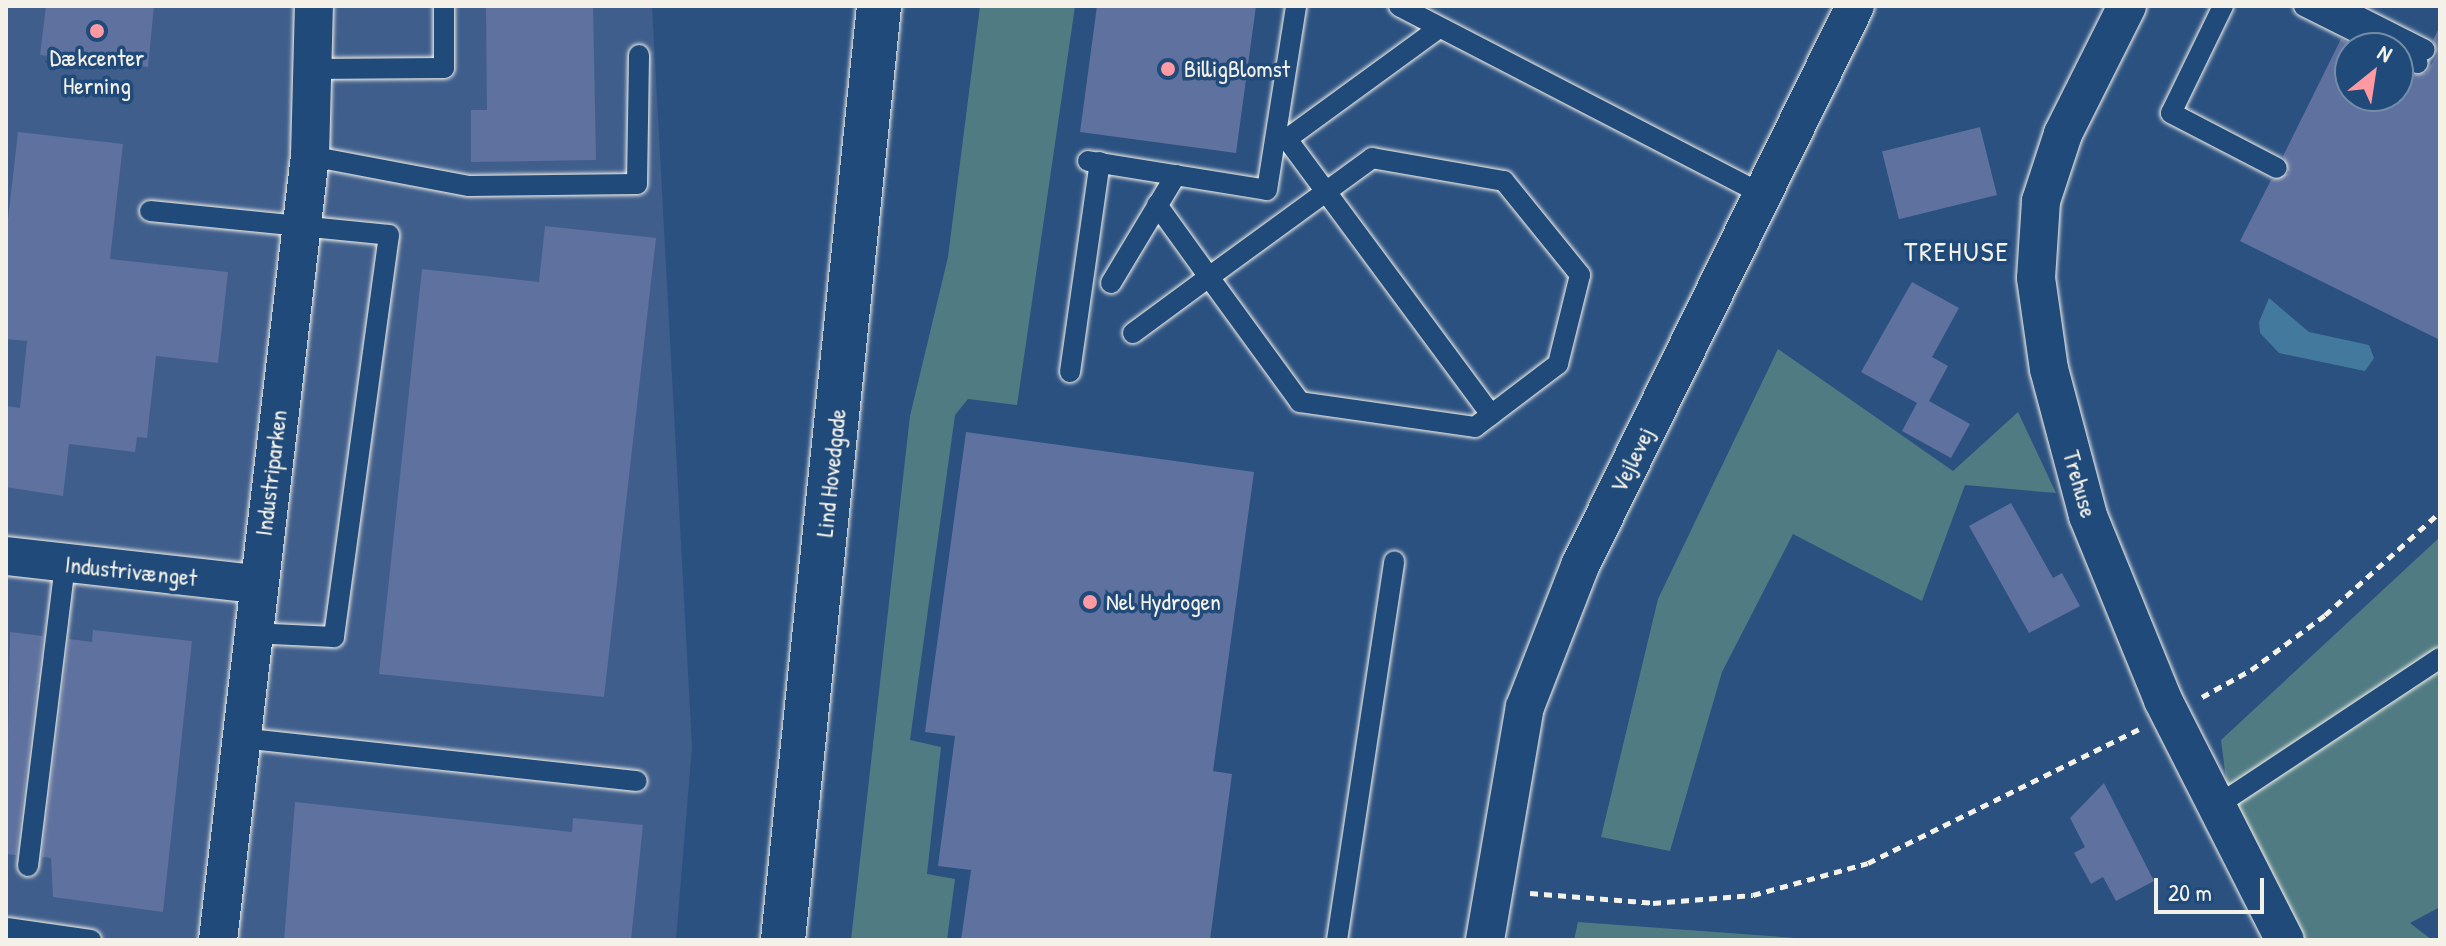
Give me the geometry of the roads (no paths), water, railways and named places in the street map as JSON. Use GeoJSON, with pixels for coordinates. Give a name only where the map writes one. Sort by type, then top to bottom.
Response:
{"type":"FeatureCollection","features":[{"type":"Feature","properties":{"kind":"main road","name":"Lind Hovedgade"},"geometry":{"type":"LineString","coordinates":[[783,940],[879,6]]}},
{"type":"Feature","properties":{"kind":"street","name":"Industriparken"},"geometry":{"type":"LineString","coordinates":[[218,940],[251,633],[310,156],[314,6]]}},
{"type":"Feature","properties":{"kind":"street","name":"Vejlevej"},"geometry":{"type":"LineString","coordinates":[[1485,940],[1491,888],[1525,707],[1574,580],[1855,6]]}},
{"type":"Feature","properties":{"kind":"street","name":"Trehuse"},"geometry":{"type":"LineString","coordinates":[[2127,6],[2063,134],[2041,201],[2036,278],[2049,369],[2088,516],[2170,714],[2285,940]]}},
{"type":"Feature","properties":{"kind":"street","name":"Industrivænget"},"geometry":{"type":"LineString","coordinates":[[6,556],[257,584]]}},
{"type":"Feature","properties":{"kind":"lane"},"geometry":{"type":"LineString","coordinates":[[312,69],[444,68],[444,6]]}},
{"type":"Feature","properties":{"kind":"lane"},"geometry":{"type":"LineString","coordinates":[[1070,372],[1094,162],[1267,190],[1281,138],[1296,6]]}},
{"type":"Feature","properties":{"kind":"lane"},"geometry":{"type":"LineString","coordinates":[[1399,6],[1762,194]]}},
{"type":"Feature","properties":{"kind":"lane"},"geometry":{"type":"LineString","coordinates":[[2223,6],[2171,113],[2277,168]]}},
{"type":"Feature","properties":{"kind":"lane"},"geometry":{"type":"LineString","coordinates":[[2304,6],[2356,32]]}},
{"type":"Feature","properties":{"kind":"lane"},"geometry":{"type":"LineString","coordinates":[[2338,6],[2381,32]]}},
{"type":"Feature","properties":{"kind":"lane"},"geometry":{"type":"LineString","coordinates":[[1281,138],[1439,28]]}},
{"type":"Feature","properties":{"kind":"lane"},"geometry":{"type":"LineString","coordinates":[[310,156],[469,186],[637,184],[639,55]]}},
{"type":"Feature","properties":{"kind":"lane"},"geometry":{"type":"LineString","coordinates":[[1281,138],[1326,192],[1491,415]]}},
{"type":"Feature","properties":{"kind":"lane"},"geometry":{"type":"LineString","coordinates":[[1133,333],[1209,277],[1372,158],[1504,181],[1580,275],[1558,364],[1475,427],[1300,402],[1209,277],[1157,205]]}},
{"type":"Feature","properties":{"kind":"lane"},"geometry":{"type":"LineString","coordinates":[[1111,283],[1176,175]]}},
{"type":"Feature","properties":{"kind":"lane"},"geometry":{"type":"LineString","coordinates":[[150,211],[302,223],[389,235],[334,637],[251,633]]}},
{"type":"Feature","properties":{"kind":"lane"},"geometry":{"type":"LineString","coordinates":[[1337,940],[1394,561]]}},
{"type":"Feature","properties":{"kind":"lane"},"geometry":{"type":"LineString","coordinates":[[28,866],[65,563]]}},
{"type":"Feature","properties":{"kind":"lane"},"geometry":{"type":"LineString","coordinates":[[2215,807],[2440,658]]}},
{"type":"Feature","properties":{"kind":"lane"},"geometry":{"type":"LineString","coordinates":[[240,738],[637,781]]}},
{"type":"Feature","properties":{"kind":"lane"},"geometry":{"type":"LineString","coordinates":[[8,928],[91,940]]}},
{"type":"Feature","properties":{"kind":"place","name":"Dækcenter Herning"},"geometry":{"type":"Point","coordinates":[97,31]}},
{"type":"Feature","properties":{"kind":"place","name":"BilligBlomst"},"geometry":{"type":"Point","coordinates":[1168,69]}},
{"type":"Feature","properties":{"kind":"place","name":"Nel Hydrogen"},"geometry":{"type":"Point","coordinates":[1090,602]}},
{"type":"Feature","properties":{"kind":"district","name":"TREHUSE"},"geometry":{"type":"Point","coordinates":[1957,251]}}]}
